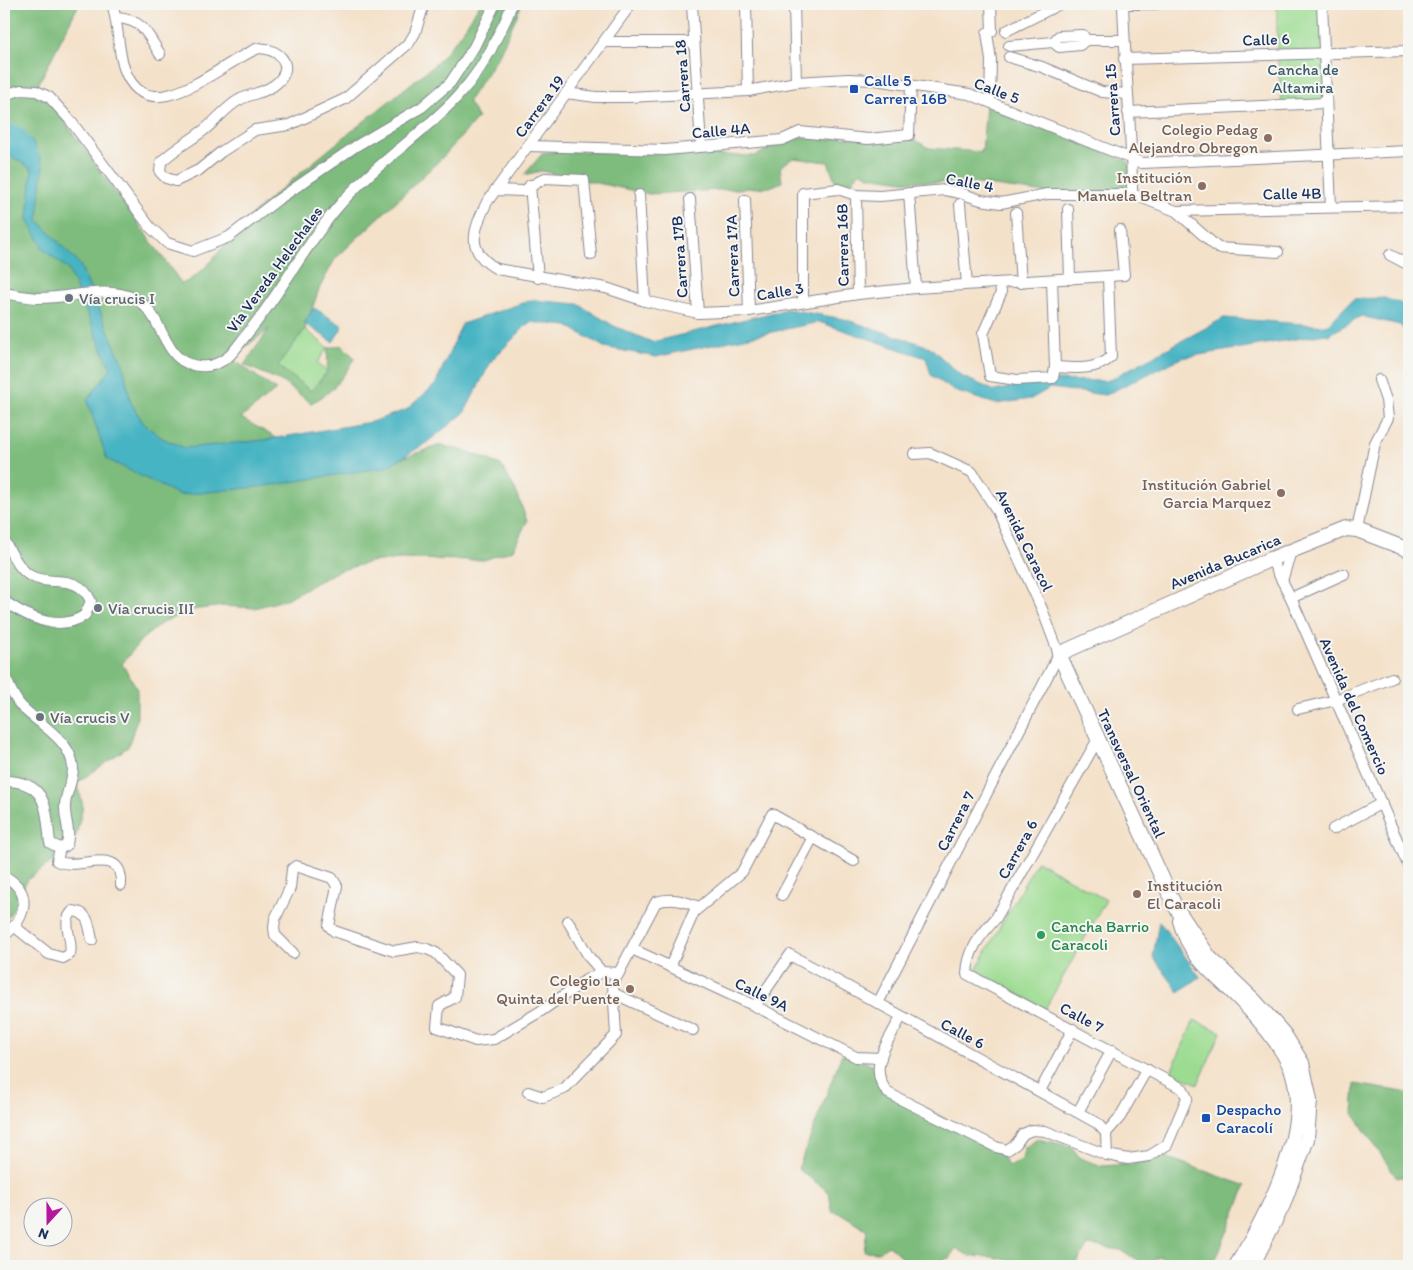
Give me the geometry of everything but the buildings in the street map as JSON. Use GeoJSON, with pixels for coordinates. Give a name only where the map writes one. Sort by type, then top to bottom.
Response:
{"type":"FeatureCollection","features":[{"type":"Feature","properties":{"kind":"main road","name":"Avenida Bucarica"},"geometry":{"type":"LineString","coordinates":[[1059,654],[1271,559],[1346,529],[1357,530]]}},
{"type":"Feature","properties":{"kind":"main road"},"geometry":{"type":"LineString","coordinates":[[1357,530],[1409,550]]}},
{"type":"Feature","properties":{"kind":"main road","name":"Transversal Oriental"},"geometry":{"type":"LineString","coordinates":[[1059,654],[1175,906],[1184,936],[1203,966],[1246,1006],[1278,1046],[1291,1070],[1297,1094],[1296,1127],[1289,1154],[1280,1180],[1236,1266]]}},
{"type":"Feature","properties":{"kind":"main road","name":"Transversal Oriental"},"geometry":{"type":"LineString","coordinates":[[1175,906],[1210,957],[1255,1001],[1284,1034],[1302,1063],[1310,1100],[1307,1139],[1284,1205],[1252,1266]]}},
{"type":"Feature","properties":{"kind":"street"},"geometry":{"type":"LineString","coordinates":[[112,4],[117,18],[120,47],[129,79],[147,95],[157,97],[174,94],[259,48],[276,52],[283,58],[286,64],[284,74],[276,84],[234,103],[204,130],[161,162],[160,172],[166,178],[176,181],[199,170],[221,152],[255,130],[289,126],[345,99],[409,43],[424,4]]}},
{"type":"Feature","properties":{"kind":"street"},"geometry":{"type":"LineString","coordinates":[[4,94],[21,90],[36,91],[49,97],[65,113],[150,227],[166,243],[193,251],[229,237],[276,201],[356,146],[422,107],[454,77],[474,48],[495,4]]}},
{"type":"Feature","properties":{"kind":"street","name":"Vía Vereda Helechales"},"geometry":{"type":"LineString","coordinates":[[4,293],[41,298],[117,292],[136,300],[147,310],[157,322],[166,343],[177,358],[190,366],[209,366],[228,357],[256,324],[330,216],[346,198],[431,124],[468,88],[492,50],[511,4]]}},
{"type":"Feature","properties":{"kind":"street","name":"Carrera 19"},"geometry":{"type":"LineString","coordinates":[[475,227],[495,190],[631,4]]}},
{"type":"Feature","properties":{"kind":"street","name":"Carrera 18"},"geometry":{"type":"LineString","coordinates":[[692,4],[701,146]]}},
{"type":"Feature","properties":{"kind":"street"},"geometry":{"type":"LineString","coordinates":[[746,4],[748,92]]}},
{"type":"Feature","properties":{"kind":"street"},"geometry":{"type":"LineString","coordinates":[[794,4],[796,82]]}},
{"type":"Feature","properties":{"kind":"street"},"geometry":{"type":"LineString","coordinates":[[991,4],[992,31]]}},
{"type":"Feature","properties":{"kind":"street"},"geometry":{"type":"LineString","coordinates":[[990,102],[991,60],[987,33],[1006,31],[1060,4]]}},
{"type":"Feature","properties":{"kind":"street"},"geometry":{"type":"LineString","coordinates":[[1124,4],[1157,4]]}},
{"type":"Feature","properties":{"kind":"street","name":"Carrera 15"},"geometry":{"type":"LineString","coordinates":[[1124,4],[1124,59],[1132,161],[1132,194]]}},
{"type":"Feature","properties":{"kind":"street"},"geometry":{"type":"LineString","coordinates":[[1322,4],[1331,207]]}},
{"type":"Feature","properties":{"kind":"street"},"geometry":{"type":"LineString","coordinates":[[117,18],[127,19],[142,25],[160,54]]}},
{"type":"Feature","properties":{"kind":"street"},"geometry":{"type":"LineString","coordinates":[[1006,31],[1009,52]]}},
{"type":"Feature","properties":{"kind":"street"},"geometry":{"type":"LineString","coordinates":[[991,60],[1009,52],[1053,42],[1059,47],[1082,44],[1086,40],[1124,40]]}},
{"type":"Feature","properties":{"kind":"street"},"geometry":{"type":"LineString","coordinates":[[604,42],[694,42]]}},
{"type":"Feature","properties":{"kind":"street","name":"Calle 6"},"geometry":{"type":"LineString","coordinates":[[1124,59],[1409,51]]}},
{"type":"Feature","properties":{"kind":"street"},"geometry":{"type":"LineString","coordinates":[[1009,52],[1102,92],[1127,94]]}},
{"type":"Feature","properties":{"kind":"street","name":"Calle 5"},"geometry":{"type":"LineString","coordinates":[[566,93],[596,97],[748,92],[796,82],[848,79],[875,80],[969,94],[1132,161],[1142,163],[1409,151]]}},
{"type":"Feature","properties":{"kind":"street","name":"Calle 4A"},"geometry":{"type":"LineString","coordinates":[[529,146],[665,150],[782,140],[800,132],[868,139],[909,135],[911,132],[911,85]]}},
{"type":"Feature","properties":{"kind":"street"},"geometry":{"type":"LineString","coordinates":[[1128,112],[1326,103]]}},
{"type":"Feature","properties":{"kind":"street"},"geometry":{"type":"LineString","coordinates":[[495,190],[523,191],[530,184],[545,178],[584,180],[591,255]]}},
{"type":"Feature","properties":{"kind":"street"},"geometry":{"type":"LineString","coordinates":[[530,184],[538,278]]}},
{"type":"Feature","properties":{"kind":"street","name":"Calle 4"},"geometry":{"type":"LineString","coordinates":[[803,302],[803,193],[838,189],[856,194],[945,190],[981,200],[1002,203],[1047,194],[1132,194]]}},
{"type":"Feature","properties":{"kind":"street"},"geometry":{"type":"LineString","coordinates":[[909,193],[916,288]]}},
{"type":"Feature","properties":{"kind":"street","name":"Carrera 16B"},"geometry":{"type":"LineString","coordinates":[[856,194],[858,294]]}},
{"type":"Feature","properties":{"kind":"street"},"geometry":{"type":"LineString","coordinates":[[1132,194],[1176,211],[1218,248],[1278,252]]}},
{"type":"Feature","properties":{"kind":"street"},"geometry":{"type":"LineString","coordinates":[[639,195],[645,302]]}},
{"type":"Feature","properties":{"kind":"street","name":"Carrera 17B"},"geometry":{"type":"LineString","coordinates":[[690,199],[698,313]]}},
{"type":"Feature","properties":{"kind":"street","name":"Carrera 17A"},"geometry":{"type":"LineString","coordinates":[[745,200],[750,311]]}},
{"type":"Feature","properties":{"kind":"street"},"geometry":{"type":"LineString","coordinates":[[960,204],[966,284]]}},
{"type":"Feature","properties":{"kind":"street","name":"Calle 4B"},"geometry":{"type":"LineString","coordinates":[[1176,211],[1409,206]]}},
{"type":"Feature","properties":{"kind":"street"},"geometry":{"type":"LineString","coordinates":[[1068,209],[1070,278]]}},
{"type":"Feature","properties":{"kind":"street"},"geometry":{"type":"LineString","coordinates":[[1016,213],[1021,283]]}},
{"type":"Feature","properties":{"kind":"street","name":"Calle 3"},"geometry":{"type":"LineString","coordinates":[[475,227],[476,250],[484,262],[497,269],[538,278],[606,288],[645,302],[698,313],[750,311],[858,294],[916,288],[966,284],[1000,285],[1124,275],[1120,230]]}},
{"type":"Feature","properties":{"kind":"street"},"geometry":{"type":"LineString","coordinates":[[1390,255],[1409,265]]}},
{"type":"Feature","properties":{"kind":"street"},"geometry":{"type":"LineString","coordinates":[[1056,367],[1084,368],[1105,362],[1111,357],[1108,277]]}},
{"type":"Feature","properties":{"kind":"street"},"geometry":{"type":"LineString","coordinates":[[1000,285],[1001,293],[983,334],[990,376],[1018,380],[1053,378],[1056,367],[1052,280]]}},
{"type":"Feature","properties":{"kind":"street"},"geometry":{"type":"LineString","coordinates":[[1357,530],[1375,443],[1388,418],[1386,400],[1379,380]]}},
{"type":"Feature","properties":{"kind":"street","name":"Avenida Caracol"},"geometry":{"type":"LineString","coordinates":[[914,454],[930,453],[972,472],[996,509],[1042,609],[1059,654]]}},
{"type":"Feature","properties":{"kind":"street"},"geometry":{"type":"LineString","coordinates":[[4,541],[28,575],[67,581],[87,592],[90,601],[85,615],[66,624],[35,618],[4,600]]}},
{"type":"Feature","properties":{"kind":"street"},"geometry":{"type":"LineString","coordinates":[[1282,581],[1291,551]]}},
{"type":"Feature","properties":{"kind":"street","name":"Avenida del Comercio"},"geometry":{"type":"LineString","coordinates":[[1271,559],[1291,598],[1409,867]]}},
{"type":"Feature","properties":{"kind":"street"},"geometry":{"type":"LineString","coordinates":[[1291,598],[1344,574]]}},
{"type":"Feature","properties":{"kind":"street","name":"Carrera 7"},"geometry":{"type":"LineString","coordinates":[[878,1003],[1059,654]]}},
{"type":"Feature","properties":{"kind":"street"},"geometry":{"type":"LineString","coordinates":[[4,674],[21,706],[59,740],[70,754],[72,776],[65,805],[70,837],[66,846],[60,848],[50,844],[43,797],[32,787],[15,781],[4,781]]}},
{"type":"Feature","properties":{"kind":"street"},"geometry":{"type":"LineString","coordinates":[[1298,710],[1336,700],[1392,678]]}},
{"type":"Feature","properties":{"kind":"street","name":"Carrera 6"},"geometry":{"type":"LineString","coordinates":[[967,974],[968,958],[976,940],[996,918],[1098,739]]}},
{"type":"Feature","properties":{"kind":"street"},"geometry":{"type":"LineString","coordinates":[[1333,829],[1382,803]]}},
{"type":"Feature","properties":{"kind":"street"},"geometry":{"type":"LineString","coordinates":[[670,967],[694,912],[742,872],[772,814],[854,861]]}},
{"type":"Feature","properties":{"kind":"street"},"geometry":{"type":"LineString","coordinates":[[782,895],[813,837]]}},
{"type":"Feature","properties":{"kind":"street"},"geometry":{"type":"LineString","coordinates":[[60,848],[57,862],[63,864],[86,862],[111,863],[117,866],[122,874],[121,885]]}},
{"type":"Feature","properties":{"kind":"street"},"geometry":{"type":"LineString","coordinates":[[293,953],[275,935],[274,919],[290,888],[292,869],[296,866],[332,878],[337,886],[329,926],[334,931],[383,949],[394,951],[418,947],[436,954],[457,975],[455,997],[439,1006],[438,1027],[468,1038],[484,1041],[494,1039],[541,1011],[586,980],[602,972],[619,973]]}},
{"type":"Feature","properties":{"kind":"street"},"geometry":{"type":"LineString","coordinates":[[4,876],[22,893],[24,912],[15,927],[4,936]]}},
{"type":"Feature","properties":{"kind":"street"},"geometry":{"type":"LineString","coordinates":[[528,1092],[543,1097],[564,1089],[616,1035],[613,984],[656,902],[667,898],[699,908]]}},
{"type":"Feature","properties":{"kind":"street"},"geometry":{"type":"LineString","coordinates":[[15,927],[49,954],[57,958],[63,958],[70,954],[72,947],[67,925],[68,916],[73,911],[81,912],[87,918],[92,940]]}},
{"type":"Feature","properties":{"kind":"street"},"geometry":{"type":"LineString","coordinates":[[568,921],[589,957],[602,972]]}},
{"type":"Feature","properties":{"kind":"street","name":"Calle 9A"},"geometry":{"type":"LineString","coordinates":[[632,949],[755,1006],[856,1057],[881,1058]]}},
{"type":"Feature","properties":{"kind":"street","name":"Calle 6"},"geometry":{"type":"LineString","coordinates":[[755,1006],[790,954],[901,1017],[1078,1112],[1097,1123],[1106,1133]]}},
{"type":"Feature","properties":{"kind":"street","name":"Calle 7"},"geometry":{"type":"LineString","coordinates":[[967,974],[1112,1050],[1182,1090],[1187,1098],[1167,1145],[1150,1156],[1128,1159],[1107,1155]]}},
{"type":"Feature","properties":{"kind":"street"},"geometry":{"type":"LineString","coordinates":[[613,993],[693,1030]]}},
{"type":"Feature","properties":{"kind":"street"},"geometry":{"type":"LineString","coordinates":[[901,1017],[876,1066],[880,1083],[888,1093],[996,1147],[1007,1150],[1016,1144],[1023,1134],[1032,1130],[1045,1131],[1107,1155],[1106,1133],[1120,1117],[1147,1069]]}},
{"type":"Feature","properties":{"kind":"street"},"geometry":{"type":"LineString","coordinates":[[1040,1091],[1073,1029]]}},
{"type":"Feature","properties":{"kind":"street"},"geometry":{"type":"LineString","coordinates":[[1078,1112],[1112,1050]]}},
{"type":"Feature","properties":{"kind":"green space"},"geometry":{"type":"Polygon","coordinates":[[[4,4],[79,4],[38,85],[182,284],[202,271],[241,225],[272,197],[438,62],[462,32],[480,4],[522,4],[499,55],[468,101],[478,118],[443,157],[335,259],[319,289],[305,329],[278,366],[311,391],[327,372],[328,348],[342,345],[355,358],[346,372],[331,390],[311,403],[281,381],[244,365],[269,329],[231,358],[276,390],[241,418],[298,450],[384,464],[441,445],[469,452],[501,465],[516,491],[527,521],[513,550],[484,560],[400,559],[370,562],[338,571],[284,600],[254,608],[223,606],[191,610],[163,622],[141,640],[122,664],[137,688],[137,719],[128,747],[77,783],[83,806],[76,836],[62,844],[54,860],[27,880],[15,907],[4,922],[4,4]]]}},
{"type":"Feature","properties":{"kind":"green space","name":"Cancha de Altamira"},"geometry":{"type":"Polygon","coordinates":[[[1277,4],[1322,4],[1326,103],[1282,105],[1277,54],[1277,4]]]}},
{"type":"Feature","properties":{"kind":"green space"},"geometry":{"type":"Polygon","coordinates":[[[986,105],[1129,162],[1131,193],[1047,193],[979,184],[903,181],[869,176],[860,171],[852,182],[836,183],[828,162],[793,158],[780,167],[782,182],[770,187],[649,194],[541,171],[524,175],[543,153],[562,151],[755,156],[792,137],[911,138],[929,148],[982,152],[986,105]]]}},
{"type":"Feature","properties":{"kind":"green space"},"geometry":{"type":"Polygon","coordinates":[[[305,329],[328,348],[317,363],[327,372],[311,391],[277,367],[305,329]]]}},
{"type":"Feature","properties":{"kind":"green space","name":"Cancha Barrio Caracoli"},"geometry":{"type":"Polygon","coordinates":[[[1037,861],[1106,900],[1045,1009],[976,970],[1037,861]]]}},
{"type":"Feature","properties":{"kind":"green space"},"geometry":{"type":"Polygon","coordinates":[[[1194,1020],[1221,1032],[1198,1084],[1171,1072],[1194,1020]]]}},
{"type":"Feature","properties":{"kind":"green space"},"geometry":{"type":"Polygon","coordinates":[[[842,1054],[877,1066],[880,1083],[996,1147],[1008,1166],[1022,1160],[1024,1149],[1037,1139],[1071,1146],[1080,1158],[1102,1166],[1132,1164],[1163,1156],[1246,1186],[1213,1266],[1168,1266],[1160,1256],[1145,1265],[1121,1250],[1088,1245],[1075,1266],[1019,1266],[1016,1262],[994,1257],[969,1256],[956,1248],[949,1258],[920,1266],[905,1266],[904,1259],[888,1245],[878,1252],[864,1251],[867,1230],[842,1214],[832,1211],[829,1192],[798,1169],[842,1054]]]}},
{"type":"Feature","properties":{"kind":"green space"},"geometry":{"type":"Polygon","coordinates":[[[1355,1084],[1409,1093],[1409,1177],[1396,1177],[1353,1113],[1355,1084]]]}},
{"type":"Feature","properties":{"kind":"water"},"geometry":{"type":"Polygon","coordinates":[[[4,137],[32,140],[43,165],[38,220],[80,265],[123,365],[131,403],[144,424],[162,438],[185,448],[265,440],[371,422],[406,410],[435,385],[462,324],[531,300],[578,304],[614,326],[652,342],[787,309],[844,319],[930,347],[961,376],[995,391],[1042,380],[1107,381],[1224,318],[1327,326],[1353,299],[1384,298],[1409,306],[1409,336],[1400,325],[1361,316],[1328,335],[1181,358],[1105,395],[1050,388],[1031,399],[996,404],[954,391],[931,375],[926,358],[819,322],[656,357],[604,347],[568,326],[530,322],[492,360],[464,413],[425,444],[386,467],[266,486],[179,495],[107,459],[87,400],[111,369],[68,269],[44,250],[28,219],[32,169],[4,152],[4,137]]]}},
{"type":"Feature","properties":{"kind":"water"},"geometry":{"type":"Polygon","coordinates":[[[314,308],[343,326],[333,342],[304,323],[314,308]]]}},
{"type":"Feature","properties":{"kind":"water"},"geometry":{"type":"Polygon","coordinates":[[[1159,921],[1200,977],[1179,992],[1153,957],[1159,921]]]}},
{"type":"Feature","properties":{"kind":"waterway"},"geometry":{"type":"LineString","coordinates":[[4,131],[17,134],[31,156]]}},
{"type":"Feature","properties":{"kind":"place","name":"Calle 5 Carrera 16B"},"geometry":{"type":"Point","coordinates":[854,89]}},
{"type":"Feature","properties":{"kind":"place","name":"Colegio Pedag Alejandro Obregon"},"geometry":{"type":"Point","coordinates":[1268,138]}},
{"type":"Feature","properties":{"kind":"place","name":"Institución Manuela Beltran"},"geometry":{"type":"Point","coordinates":[1202,186]}},
{"type":"Feature","properties":{"kind":"place","name":"Vía crucis I"},"geometry":{"type":"Point","coordinates":[69,298]}},
{"type":"Feature","properties":{"kind":"place","name":"Institución Gabriel Garcia Marquez"},"geometry":{"type":"Point","coordinates":[1281,493]}},
{"type":"Feature","properties":{"kind":"place","name":"Vía crucis III"},"geometry":{"type":"Point","coordinates":[98,608]}},
{"type":"Feature","properties":{"kind":"place","name":"Vía crucis V"},"geometry":{"type":"Point","coordinates":[40,717]}},
{"type":"Feature","properties":{"kind":"place","name":"Institución El Caracoli"},"geometry":{"type":"Point","coordinates":[1137,894]}},
{"type":"Feature","properties":{"kind":"place","name":"Cancha Barrio Caracoli"},"geometry":{"type":"Point","coordinates":[1041,935]}},
{"type":"Feature","properties":{"kind":"place","name":"Colegio La Quinta del Puente"},"geometry":{"type":"Point","coordinates":[630,989]}},
{"type":"Feature","properties":{"kind":"place","name":"Despacho Caracolí"},"geometry":{"type":"Point","coordinates":[1206,1118]}}]}
